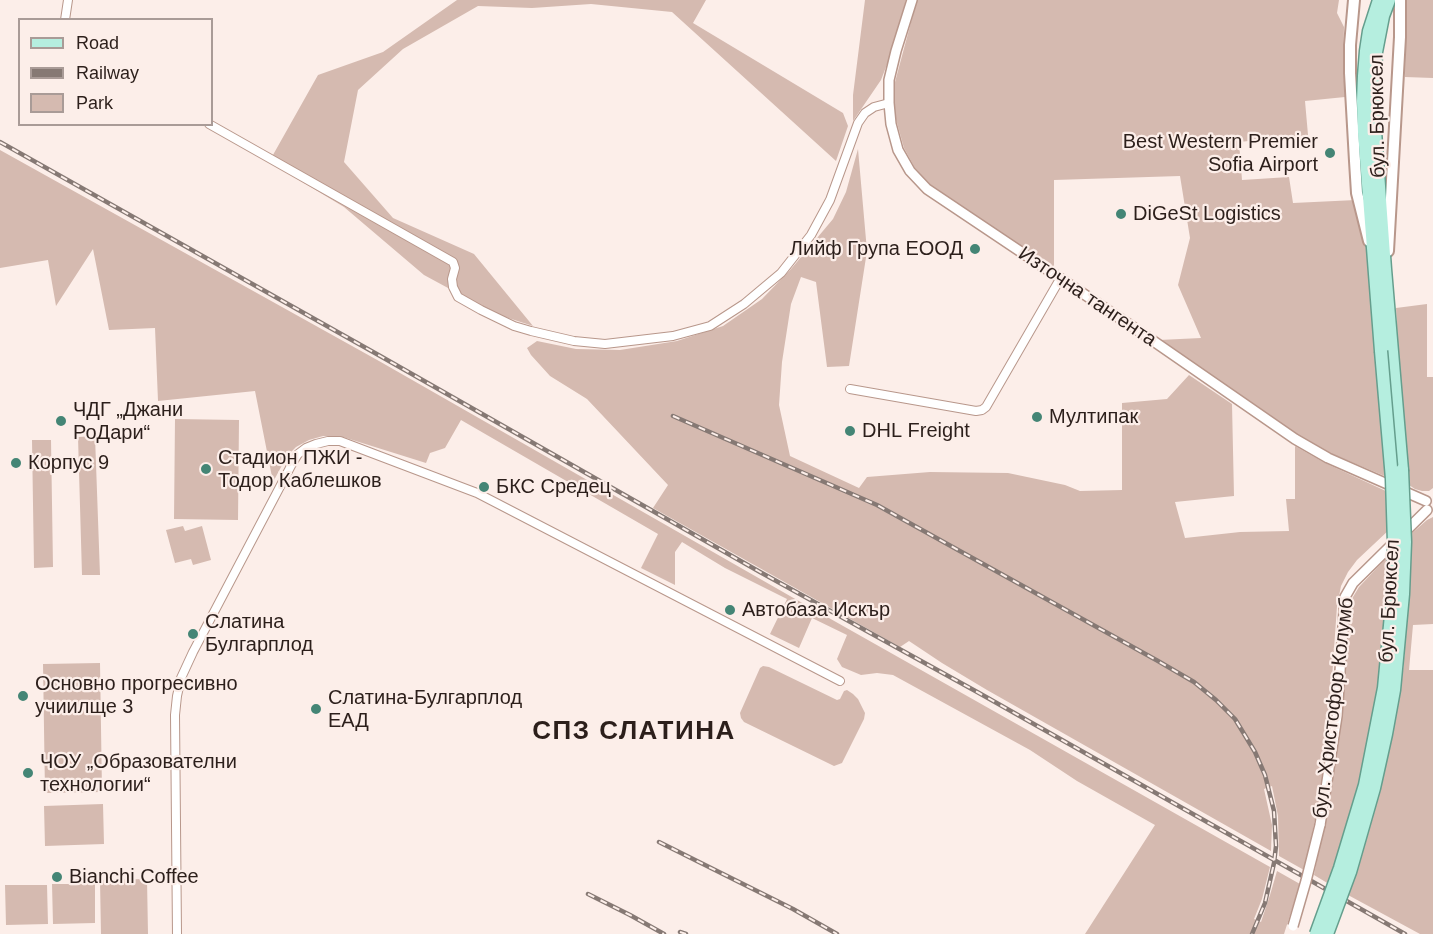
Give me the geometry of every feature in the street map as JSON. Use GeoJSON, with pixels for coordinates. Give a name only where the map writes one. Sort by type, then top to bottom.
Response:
{"type":"FeatureCollection","features":[{"type":"Feature","properties":{"kind":"main road","name":"бул. Брюксел"},"geometry":{"type":"LineString","coordinates":[[1354,0],[1350,34],[1350,73],[1356,182],[1374,259]]}},
{"type":"Feature","properties":{"kind":"main road","name":"бул. Брюксел"},"geometry":{"type":"LineString","coordinates":[[1316,934],[1340,868],[1365,785],[1384,688],[1393,594],[1394,543],[1385,269],[1364,76],[1369,31],[1379,0]]}},
{"type":"Feature","properties":{"kind":"main road","name":"бул. Брюксел"},"geometry":{"type":"LineString","coordinates":[[1327,934],[1350,872],[1374,788],[1386,734],[1399,645],[1403,594],[1404,518],[1387,351],[1374,259],[1369,131],[1376,52],[1383,16],[1389,0]]}},
{"type":"Feature","properties":{"kind":"main road","name":"бул. Брюксел"},"geometry":{"type":"LineString","coordinates":[[1385,269],[1389,240],[1400,0]]}},
{"type":"Feature","properties":{"kind":"street"},"geometry":{"type":"LineString","coordinates":[[64,18],[68,0]]}},
{"type":"Feature","properties":{"kind":"street","name":"Източна тангента"},"geometry":{"type":"LineString","coordinates":[[912,0],[889,80],[889,103],[891,124],[898,150],[910,171],[927,189],[1295,439],[1328,458],[1430,505]]}},
{"type":"Feature","properties":{"kind":"street"},"geometry":{"type":"LineString","coordinates":[[213,126],[453,262],[455,268],[452,279],[453,287],[458,297],[473,306],[514,326],[531,331],[574,341],[605,344],[673,336],[710,326],[744,304],[781,273],[811,235],[830,200],[858,123],[865,113],[874,107],[889,103]]}},
{"type":"Feature","properties":{"kind":"street"},"geometry":{"type":"LineString","coordinates":[[850,389],[976,411],[982,410],[986,407],[1060,279]]}},
{"type":"Feature","properties":{"kind":"street"},"geometry":{"type":"LineString","coordinates":[[177,934],[175,715],[181,678],[292,462],[306,448],[316,444],[340,441],[477,493],[840,681]]}},
{"type":"Feature","properties":{"kind":"street","name":"бул. Христофор Колумб"},"geometry":{"type":"LineString","coordinates":[[1291,930],[1320,825],[1326,788],[1336,716],[1345,597],[1353,583],[1430,505]]}},
{"type":"Feature","properties":{"kind":"green space"},"geometry":{"type":"Polygon","coordinates":[[[457,0],[706,0],[693,23],[843,113],[848,126],[836,161],[672,12],[591,4],[532,8],[478,6],[403,49],[358,90],[344,162],[393,218],[474,254],[533,326],[496,314],[424,275],[344,207],[269,162],[318,75],[383,52],[457,0]]]}},
{"type":"Feature","properties":{"kind":"green space"},"geometry":{"type":"Polygon","coordinates":[[[865,0],[906,0],[894,46],[881,80],[853,121],[853,95],[865,0]]]}},
{"type":"Feature","properties":{"kind":"green space"},"geometry":{"type":"Polygon","coordinates":[[[917,0],[1339,0],[1337,13],[1344,27],[1345,97],[1305,101],[1308,135],[1239,142],[1242,180],[1289,177],[1293,203],[1356,200],[1371,269],[1387,477],[1330,453],[1298,435],[1159,340],[1201,338],[1178,285],[1190,238],[1180,176],[1054,180],[1054,271],[930,185],[915,168],[904,148],[895,116],[895,82],[917,0]]]}},
{"type":"Feature","properties":{"kind":"green space"},"geometry":{"type":"Polygon","coordinates":[[[1406,0],[1433,0],[1433,78],[1405,77],[1406,0]]]}},
{"type":"Feature","properties":{"kind":"green space"},"geometry":{"type":"Polygon","coordinates":[[[858,149],[867,251],[849,366],[827,367],[816,282],[801,277],[791,304],[782,362],[779,405],[790,456],[859,488],[867,477],[930,472],[1008,473],[1065,485],[1080,491],[1122,490],[1122,403],[1167,399],[1189,375],[1232,404],[1234,496],[1175,502],[1185,538],[1240,532],[1289,531],[1286,499],[1295,499],[1295,446],[1325,463],[1388,492],[1390,529],[1357,560],[1341,586],[1337,606],[1327,751],[1322,788],[1304,870],[1279,856],[1278,816],[1272,786],[1264,789],[1272,825],[1271,851],[987,690],[909,641],[900,647],[653,508],[668,485],[587,399],[550,376],[531,355],[527,348],[537,341],[576,349],[620,350],[677,341],[723,326],[762,299],[833,219],[846,192],[858,149]]]}},
{"type":"Feature","properties":{"kind":"green space"},"geometry":{"type":"Polygon","coordinates":[[[0,150],[379,361],[1270,867],[1254,919],[1261,922],[1277,871],[1300,884],[1284,934],[1085,934],[1155,825],[1077,781],[1030,750],[893,675],[877,673],[861,675],[842,667],[837,659],[847,635],[812,618],[799,648],[770,634],[787,599],[725,568],[682,542],[675,552],[675,585],[641,568],[658,534],[461,420],[445,448],[430,453],[426,463],[343,437],[323,436],[296,447],[287,456],[273,482],[255,391],[158,401],[155,328],[109,330],[93,249],[56,306],[48,260],[0,268],[0,150]]]}},
{"type":"Feature","properties":{"kind":"green space"},"geometry":{"type":"Polygon","coordinates":[[[1427,304],[1427,377],[1433,377],[1433,488],[1429,491],[1422,491],[1409,485],[1396,308],[1427,304]]]}},
{"type":"Feature","properties":{"kind":"green space","name":"Стадион ПЖИ - Тодор Каблешков"},"geometry":{"type":"Polygon","coordinates":[[[175,419],[239,420],[238,520],[174,519],[175,419]]]}},
{"type":"Feature","properties":{"kind":"green space"},"geometry":{"type":"Polygon","coordinates":[[[95,436],[100,575],[82,575],[78,437],[95,436]]]}},
{"type":"Feature","properties":{"kind":"green space"},"geometry":{"type":"Polygon","coordinates":[[[32,440],[51,440],[53,567],[34,568],[32,440]]]}},
{"type":"Feature","properties":{"kind":"green space"},"geometry":{"type":"Polygon","coordinates":[[[1433,517],[1433,624],[1413,625],[1409,670],[1433,670],[1433,934],[1420,934],[1348,895],[1380,788],[1403,671],[1411,534],[1433,517]]]}},
{"type":"Feature","properties":{"kind":"green space"},"geometry":{"type":"Polygon","coordinates":[[[183,526],[185,531],[202,526],[211,560],[193,565],[191,559],[175,563],[166,530],[183,526]]]}},
{"type":"Feature","properties":{"kind":"green space"},"geometry":{"type":"Polygon","coordinates":[[[1390,554],[1384,661],[1359,789],[1329,884],[1314,875],[1331,789],[1341,715],[1348,609],[1359,587],[1390,554]]]}},
{"type":"Feature","properties":{"kind":"green space"},"geometry":{"type":"Polygon","coordinates":[[[100,663],[102,792],[45,793],[43,664],[100,663]]]}},
{"type":"Feature","properties":{"kind":"green space"},"geometry":{"type":"Polygon","coordinates":[[[763,666],[837,700],[847,690],[858,699],[865,713],[864,719],[842,763],[834,766],[744,722],[740,713],[760,668],[763,666]]]}},
{"type":"Feature","properties":{"kind":"green space"},"geometry":{"type":"Polygon","coordinates":[[[103,804],[104,844],[45,846],[44,806],[103,804]]]}},
{"type":"Feature","properties":{"kind":"green space"},"geometry":{"type":"Polygon","coordinates":[[[147,879],[148,934],[101,934],[100,880],[147,879]]]}},
{"type":"Feature","properties":{"kind":"green space"},"geometry":{"type":"Polygon","coordinates":[[[52,884],[95,884],[95,923],[53,924],[52,884]]]}},
{"type":"Feature","properties":{"kind":"green space"},"geometry":{"type":"Polygon","coordinates":[[[5,885],[47,885],[48,924],[6,925],[5,885]]]}},
{"type":"Feature","properties":{"kind":"railway"},"geometry":{"type":"LineString","coordinates":[[0,142],[1405,934]]}},
{"type":"Feature","properties":{"kind":"railway"},"geometry":{"type":"LineString","coordinates":[[673,416],[877,505],[1158,661],[1194,682],[1216,700],[1235,719],[1255,752],[1265,775],[1274,811],[1276,846],[1274,863],[1265,903],[1252,934]]}},
{"type":"Feature","properties":{"kind":"railway"},"geometry":{"type":"LineString","coordinates":[[659,842],[793,909],[837,934]]}},
{"type":"Feature","properties":{"kind":"railway"},"geometry":{"type":"LineString","coordinates":[[588,894],[664,934]]}},
{"type":"Feature","properties":{"kind":"railway"},"geometry":{"type":"LineString","coordinates":[[680,932],[686,934]]}},
{"type":"Feature","properties":{"kind":"place","name":"Best Western Premier Sofia Airport"},"geometry":{"type":"Point","coordinates":[1330,153]}},
{"type":"Feature","properties":{"kind":"place","name":"DiGeSt Logistics"},"geometry":{"type":"Point","coordinates":[1121,214]}},
{"type":"Feature","properties":{"kind":"place","name":"Лийф Група ЕООД"},"geometry":{"type":"Point","coordinates":[975,249]}},
{"type":"Feature","properties":{"kind":"place","name":"Мултипак"},"geometry":{"type":"Point","coordinates":[1037,417]}},
{"type":"Feature","properties":{"kind":"place","name":"ЧДГ „Джани РоДари“"},"geometry":{"type":"Point","coordinates":[61,421]}},
{"type":"Feature","properties":{"kind":"place","name":"DHL Freight"},"geometry":{"type":"Point","coordinates":[850,431]}},
{"type":"Feature","properties":{"kind":"place","name":"Корпус 9"},"geometry":{"type":"Point","coordinates":[16,463]}},
{"type":"Feature","properties":{"kind":"place","name":"Стадион ПЖИ - Тодор Каблешков"},"geometry":{"type":"Point","coordinates":[206,469]}},
{"type":"Feature","properties":{"kind":"place","name":"БКС Средец"},"geometry":{"type":"Point","coordinates":[484,487]}},
{"type":"Feature","properties":{"kind":"place","name":"Автобаза Искър"},"geometry":{"type":"Point","coordinates":[730,610]}},
{"type":"Feature","properties":{"kind":"place","name":"Слатина Булгарплод"},"geometry":{"type":"Point","coordinates":[193,634]}},
{"type":"Feature","properties":{"kind":"place","name":"Основно прогресивно учиилще 3"},"geometry":{"type":"Point","coordinates":[23,696]}},
{"type":"Feature","properties":{"kind":"place","name":"Слатина-Булгарплод ЕАД"},"geometry":{"type":"Point","coordinates":[316,709]}},
{"type":"Feature","properties":{"kind":"place","name":"ЧОУ „Образователни технологии“"},"geometry":{"type":"Point","coordinates":[28,773]}},
{"type":"Feature","properties":{"kind":"place","name":"Bianchi Coffee"},"geometry":{"type":"Point","coordinates":[57,877]}},
{"type":"Feature","properties":{"kind":"district","name":"СПЗ СЛАТИНА"},"geometry":{"type":"Point","coordinates":[634,732]}}]}
